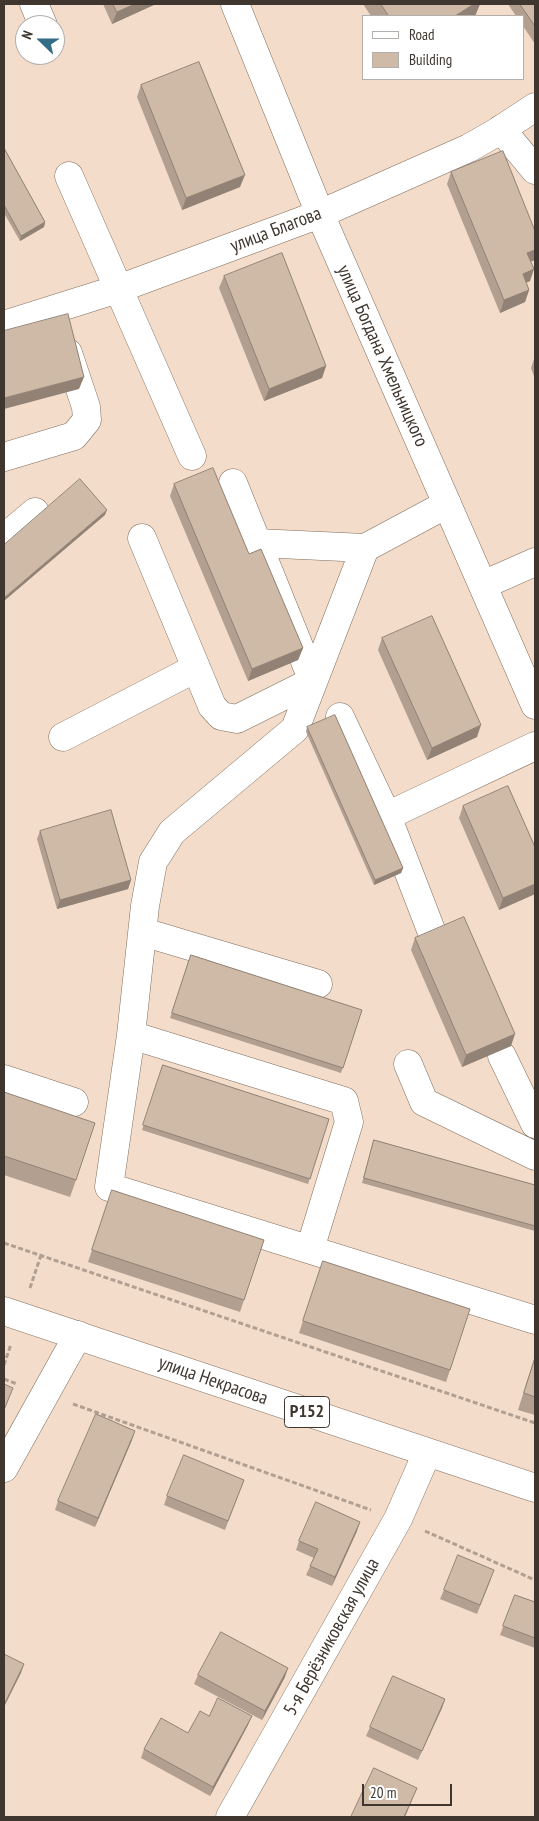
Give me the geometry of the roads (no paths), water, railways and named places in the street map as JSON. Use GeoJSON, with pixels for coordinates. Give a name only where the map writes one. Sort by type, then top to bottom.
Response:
{"type":"FeatureCollection","features":[{"type":"Feature","properties":{"kind":"main road","name":"улица Богдана Хмельницкого"},"geometry":{"type":"LineString","coordinates":[[235,4],[320,214],[535,706]]}},
{"type":"Feature","properties":{"kind":"main road","name":"улица Благова"},"geometry":{"type":"LineString","coordinates":[[4,325],[118,289],[320,214],[469,148],[535,107]]}},
{"type":"Feature","properties":{"kind":"main road"},"geometry":{"type":"LineString","coordinates":[[500,129],[535,170]]}},
{"type":"Feature","properties":{"kind":"main road"},"geometry":{"type":"LineString","coordinates":[[69,176],[192,456]]}},
{"type":"Feature","properties":{"kind":"main road"},"geometry":{"type":"LineString","coordinates":[[4,457],[74,436],[87,420],[86,407],[53,310]]}},
{"type":"Feature","properties":{"kind":"main road"},"geometry":{"type":"LineString","coordinates":[[233,483],[313,681]]}},
{"type":"Feature","properties":{"kind":"main road"},"geometry":{"type":"LineString","coordinates":[[257,543],[365,548],[447,504]]}},
{"type":"Feature","properties":{"kind":"main road"},"geometry":{"type":"LineString","coordinates":[[4,538],[36,512]]}},
{"type":"Feature","properties":{"kind":"main road"},"geometry":{"type":"LineString","coordinates":[[142,538],[212,706],[221,716],[237,719],[313,681]]}},
{"type":"Feature","properties":{"kind":"main road"},"geometry":{"type":"LineString","coordinates":[[365,548],[295,729],[172,832],[154,862],[145,906],[131,1035],[109,1187],[535,1320]]}},
{"type":"Feature","properties":{"kind":"main road"},"geometry":{"type":"LineString","coordinates":[[483,586],[535,562]]}},
{"type":"Feature","properties":{"kind":"main road"},"geometry":{"type":"LineString","coordinates":[[63,737],[196,668]]}},
{"type":"Feature","properties":{"kind":"main road"},"geometry":{"type":"LineString","coordinates":[[340,717],[387,816],[431,930]]}},
{"type":"Feature","properties":{"kind":"main road"},"geometry":{"type":"LineString","coordinates":[[387,816],[535,746]]}},
{"type":"Feature","properties":{"kind":"main road"},"geometry":{"type":"LineString","coordinates":[[143,932],[318,984]]}},
{"type":"Feature","properties":{"kind":"main road"},"geometry":{"type":"LineString","coordinates":[[131,1035],[344,1101],[349,1122],[310,1249]]}},
{"type":"Feature","properties":{"kind":"main road"},"geometry":{"type":"LineString","coordinates":[[502,1056],[535,1124]]}},
{"type":"Feature","properties":{"kind":"main road"},"geometry":{"type":"LineString","coordinates":[[408,1064],[424,1102],[535,1156]]}},
{"type":"Feature","properties":{"kind":"main road"},"geometry":{"type":"LineString","coordinates":[[4,1078],[74,1102]]}},
{"type":"Feature","properties":{"kind":"main road","name":"улица Некрасова"},"geometry":{"type":"LineString","coordinates":[[4,1311],[535,1488]]}},
{"type":"Feature","properties":{"kind":"main road"},"geometry":{"type":"LineString","coordinates":[[4,1468],[78,1335]]}},
{"type":"Feature","properties":{"kind":"main road","name":"5-я Берёзниковская улица"},"geometry":{"type":"LineString","coordinates":[[230,1817],[398,1519],[427,1453]]}}]}
